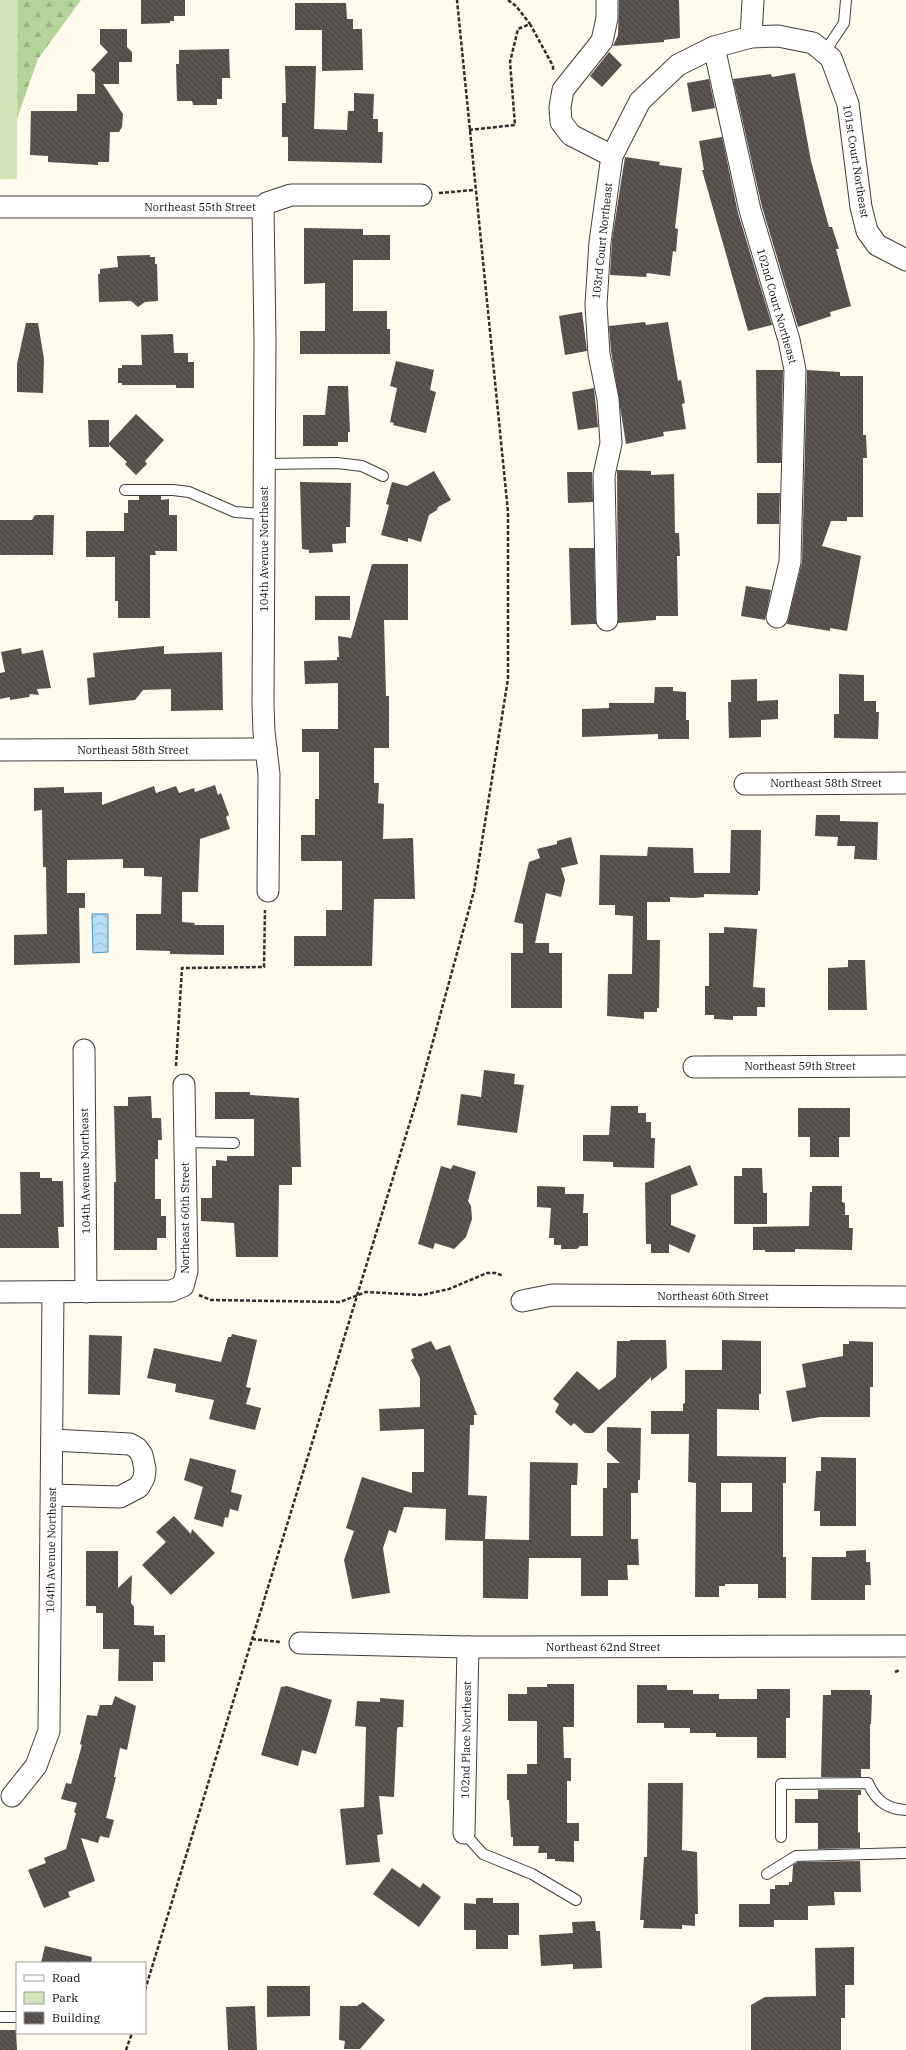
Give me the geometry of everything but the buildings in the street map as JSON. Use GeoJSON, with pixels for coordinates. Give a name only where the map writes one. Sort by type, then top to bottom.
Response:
{"type":"FeatureCollection","features":[{"type":"Feature","properties":{"kind":"street"},"geometry":{"type":"LineString","coordinates":[[607,0],[607,18],[602,41],[563,90],[560,107],[561,122],[571,135],[612,156]]}},
{"type":"Feature","properties":{"kind":"street"},"geometry":{"type":"LineString","coordinates":[[751,37],[753,0]]}},
{"type":"Feature","properties":{"kind":"street","name":"101st Court Northeast"},"geometry":{"type":"LineString","coordinates":[[714,47],[751,37],[778,36],[813,43],[831,58],[848,104],[861,207],[867,230],[877,245],[906,260]]}},
{"type":"Feature","properties":{"kind":"street","name":"103rd Court Northeast"},"geometry":{"type":"LineString","coordinates":[[607,620],[604,474],[611,443],[608,399],[599,354],[596,305],[600,242],[612,156],[640,101],[678,65],[714,47]]}},
{"type":"Feature","properties":{"kind":"street","name":"102nd Court Northeast"},"geometry":{"type":"LineString","coordinates":[[714,47],[750,210],[789,340],[795,370],[790,562],[778,617]]}},
{"type":"Feature","properties":{"kind":"street","name":"Northeast 55th Street"},"geometry":{"type":"LineString","coordinates":[[0,207],[263,207],[267,202],[291,195],[429,194]]}},
{"type":"Feature","properties":{"kind":"street","name":"104th Avenue Northeast"},"geometry":{"type":"LineString","coordinates":[[263,207],[263,705],[269,774],[266,899]]}},
{"type":"Feature","properties":{"kind":"street","name":"Northeast 58th Street"},"geometry":{"type":"LineString","coordinates":[[0,750],[266,749]]}},
{"type":"Feature","properties":{"kind":"street","name":"Northeast 58th Street"},"geometry":{"type":"LineString","coordinates":[[745,784],[906,783]]}},
{"type":"Feature","properties":{"kind":"street","name":"104th Avenue Northeast"},"geometry":{"type":"LineString","coordinates":[[84,1050],[86,1292]]}},
{"type":"Feature","properties":{"kind":"street","name":"Northeast 59th Street"},"geometry":{"type":"LineString","coordinates":[[694,1067],[906,1066]]}},
{"type":"Feature","properties":{"kind":"street","name":"Northeast 60th Street"},"geometry":{"type":"LineString","coordinates":[[0,1292],[171,1291],[183,1286],[187,1271],[184,1142],[180,1077]]}},
{"type":"Feature","properties":{"kind":"street","name":"104th Avenue Northeast"},"geometry":{"type":"LineString","coordinates":[[12,1796],[36,1766],[49,1731],[53,1292]]}},
{"type":"Feature","properties":{"kind":"street","name":"Northeast 60th Street"},"geometry":{"type":"LineString","coordinates":[[522,1302],[552,1295],[906,1297]]}},
{"type":"Feature","properties":{"kind":"street"},"geometry":{"type":"LineString","coordinates":[[52,1440],[130,1444],[137,1448],[142,1455],[145,1469],[144,1478],[139,1487],[120,1497],[52,1495]]}},
{"type":"Feature","properties":{"kind":"street","name":"Northeast 62nd Street"},"geometry":{"type":"LineString","coordinates":[[300,1643],[468,1647],[906,1646]]}},
{"type":"Feature","properties":{"kind":"street","name":"102nd Place Northeast"},"geometry":{"type":"LineString","coordinates":[[464,1833],[468,1647]]}},
{"type":"Feature","properties":{"kind":"lane"},"geometry":{"type":"LineString","coordinates":[[824,53],[844,23],[846,0]]}},
{"type":"Feature","properties":{"kind":"lane"},"geometry":{"type":"LineString","coordinates":[[264,464],[336,463],[362,466],[383,476]]}},
{"type":"Feature","properties":{"kind":"lane"},"geometry":{"type":"LineString","coordinates":[[125,490],[173,490],[189,492],[235,512],[264,514]]}},
{"type":"Feature","properties":{"kind":"lane"},"geometry":{"type":"LineString","coordinates":[[184,1142],[234,1143]]}},
{"type":"Feature","properties":{"kind":"lane"},"geometry":{"type":"LineString","coordinates":[[781,1837],[781,1784],[868,1783],[874,1796],[894,1809],[906,1810]]}},
{"type":"Feature","properties":{"kind":"lane"},"geometry":{"type":"LineString","coordinates":[[464,1833],[483,1854],[532,1874],[576,1900]]}},
{"type":"Feature","properties":{"kind":"lane"},"geometry":{"type":"LineString","coordinates":[[767,1874],[796,1856],[906,1853]]}},
{"type":"Feature","properties":{"kind":"lane"},"geometry":{"type":"LineString","coordinates":[[0,2018],[16,2018]]}},
{"type":"Feature","properties":{"kind":"path"},"geometry":{"type":"LineString","coordinates":[[146,1987],[418,1096],[474,891],[508,679],[508,512],[474,190],[457,0]]}},
{"type":"Feature","properties":{"kind":"path"},"geometry":{"type":"LineString","coordinates":[[508,0],[516,6],[530,24],[553,66],[553,73]]}},
{"type":"Feature","properties":{"kind":"path"},"geometry":{"type":"LineString","coordinates":[[469,130],[515,125],[510,62],[518,29],[530,24]]}},
{"type":"Feature","properties":{"kind":"path"},"geometry":{"type":"LineString","coordinates":[[429,194],[474,190]]}},
{"type":"Feature","properties":{"kind":"path"},"geometry":{"type":"LineString","coordinates":[[180,1077],[182,968],[264,967],[266,899]]}},
{"type":"Feature","properties":{"kind":"path"},"geometry":{"type":"LineString","coordinates":[[183,1286],[211,1300],[340,1302],[366,1292],[422,1295],[449,1289],[487,1273],[496,1273],[503,1276]]}},
{"type":"Feature","properties":{"kind":"path"},"geometry":{"type":"LineString","coordinates":[[252,1639],[300,1643]]}},
{"type":"Feature","properties":{"kind":"path"},"geometry":{"type":"LineString","coordinates":[[895,1672],[900,1670]]}},
{"type":"Feature","properties":{"kind":"path"},"geometry":{"type":"LineString","coordinates":[[126,2050],[132,2034]]}},
{"type":"Feature","properties":{"kind":"green space"},"geometry":{"type":"Polygon","coordinates":[[[0,0],[81,0],[38,59],[1,164],[0,0]]]}},
{"type":"Feature","properties":{"kind":"green space"},"geometry":{"type":"Polygon","coordinates":[[[0,0],[18,0],[17,179],[0,179],[0,0]]]}},
{"type":"Feature","properties":{"kind":"water"},"geometry":{"type":"Polygon","coordinates":[[[92,914],[108,914],[108,952],[93,953],[92,914]]]}}]}
